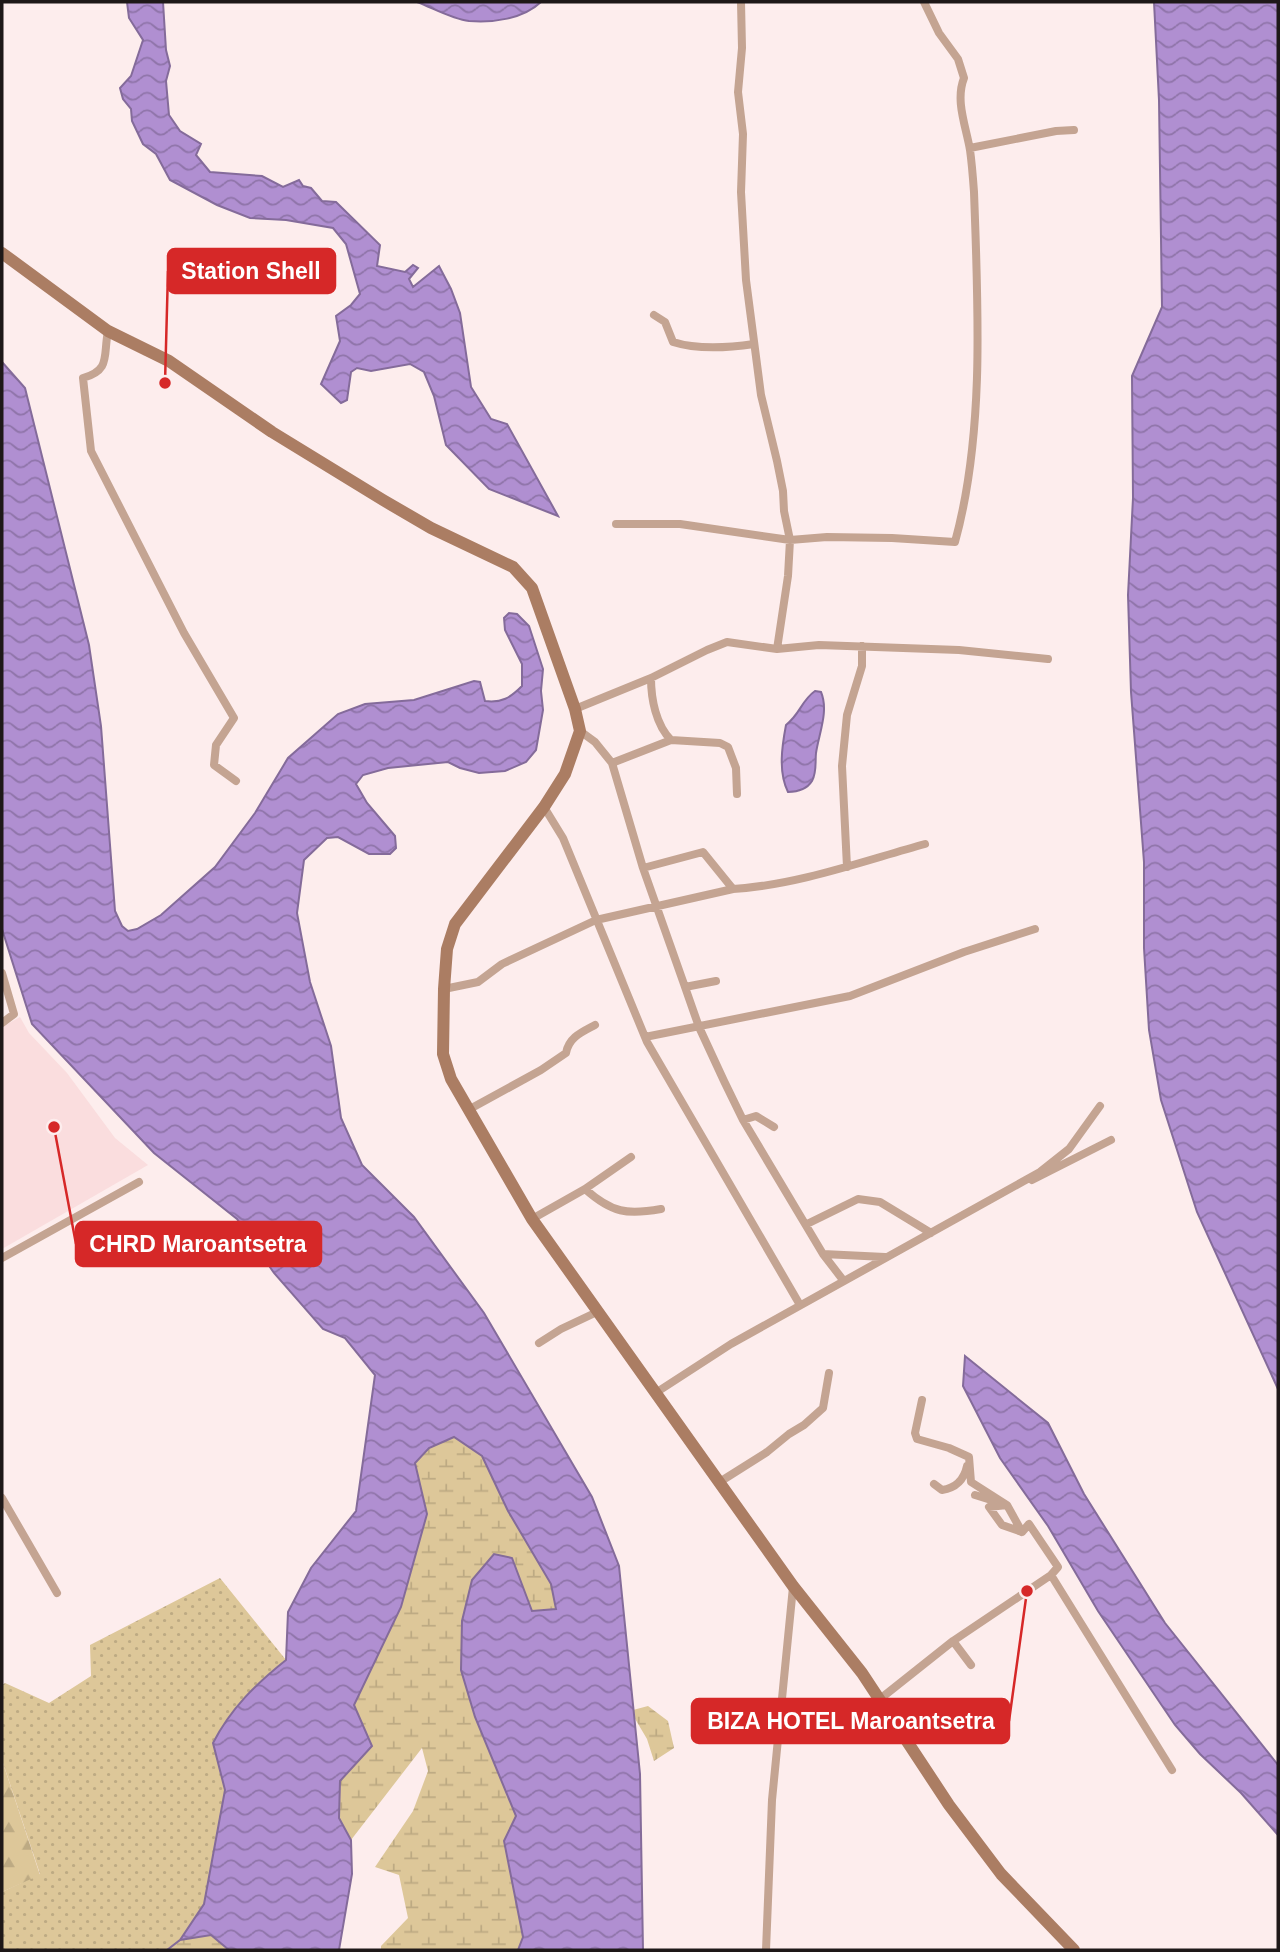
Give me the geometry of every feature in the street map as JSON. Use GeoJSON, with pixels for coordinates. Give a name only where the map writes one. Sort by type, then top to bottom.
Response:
{"type":"FeatureCollection","features":[{"type":"Feature","properties":{"kind":"main road"},"geometry":{"type":"LineString","coordinates":[[2,253],[108,331],[169,362],[272,432],[431,528],[513,567],[533,587],[580,731],[565,774],[544,807],[455,924],[447,949],[444,989],[443,1054],[451,1079],[532,1219],[793,1586],[880,1699],[920,1765],[1001,1874],[1074,1950]]}},
{"type":"Feature","properties":{"kind":"street"},"geometry":{"type":"LineString","coordinates":[[741,2],[738,92],[743,134],[741,192],[746,279],[761,395],[783,491],[783,512],[790,540],[788,576],[777,649]]}},
{"type":"Feature","properties":{"kind":"street"},"geometry":{"type":"LineString","coordinates":[[616,524],[680,524],[790,540],[827,537],[955,542],[973,446],[978,304],[970,148],[964,130],[959,90],[964,78],[958,59],[939,33],[924,2]]}},
{"type":"Feature","properties":{"kind":"street"},"geometry":{"type":"LineString","coordinates":[[970,148],[1074,130]]}},
{"type":"Feature","properties":{"kind":"street"},"geometry":{"type":"LineString","coordinates":[[654,315],[665,322],[673,342],[679,344],[731,348],[754,344]]}},
{"type":"Feature","properties":{"kind":"street"},"geometry":{"type":"LineString","coordinates":[[108,331],[103,367],[98,374],[83,378],[91,452],[184,633],[234,718],[216,745],[214,765],[236,781]]}},
{"type":"Feature","properties":{"kind":"street"},"geometry":{"type":"LineString","coordinates":[[575,709],[651,678],[727,642],[777,649],[819,645],[862,646],[959,650],[1048,659]]}},
{"type":"Feature","properties":{"kind":"street"},"geometry":{"type":"LineString","coordinates":[[847,867],[842,766],[848,715],[862,666],[862,646]]}},
{"type":"Feature","properties":{"kind":"street"},"geometry":{"type":"LineString","coordinates":[[651,678],[654,705],[665,734],[671,740]]}},
{"type":"Feature","properties":{"kind":"street"},"geometry":{"type":"LineString","coordinates":[[580,731],[595,743],[612,763],[643,868],[699,1027],[743,1120],[823,1254],[842,1280]]}},
{"type":"Feature","properties":{"kind":"street"},"geometry":{"type":"LineString","coordinates":[[612,763],[671,740],[720,743],[728,747],[736,768],[737,794]]}},
{"type":"Feature","properties":{"kind":"street"},"geometry":{"type":"LineString","coordinates":[[544,807],[563,838],[645,1037],[800,1305]]}},
{"type":"Feature","properties":{"kind":"street"},"geometry":{"type":"LineString","coordinates":[[444,989],[478,982],[502,964],[596,920],[847,867],[925,844]]}},
{"type":"Feature","properties":{"kind":"street"},"geometry":{"type":"LineString","coordinates":[[643,868],[703,852],[733,889]]}},
{"type":"Feature","properties":{"kind":"street"},"geometry":{"type":"LineString","coordinates":[[645,1037],[849,996],[964,952],[1035,929]]}},
{"type":"Feature","properties":{"kind":"street"},"geometry":{"type":"LineString","coordinates":[[2,973],[14,1014],[2,1023]]}},
{"type":"Feature","properties":{"kind":"street"},"geometry":{"type":"LineString","coordinates":[[685,988],[716,981]]}},
{"type":"Feature","properties":{"kind":"street"},"geometry":{"type":"LineString","coordinates":[[468,1110],[541,1070],[566,1053],[568,1043],[575,1036],[595,1025]]}},
{"type":"Feature","properties":{"kind":"street"},"geometry":{"type":"LineString","coordinates":[[657,1392],[731,1344],[842,1280],[1040,1172],[1069,1149],[1100,1106]]}},
{"type":"Feature","properties":{"kind":"street"},"geometry":{"type":"LineString","coordinates":[[743,1120],[755,1116],[774,1127]]}},
{"type":"Feature","properties":{"kind":"street"},"geometry":{"type":"LineString","coordinates":[[1003,1191],[1042,1177],[1111,1140]]}},
{"type":"Feature","properties":{"kind":"street"},"geometry":{"type":"LineString","coordinates":[[532,1219],[585,1189],[631,1157]]}},
{"type":"Feature","properties":{"kind":"street"},"geometry":{"type":"LineString","coordinates":[[2,1258],[139,1181]]}},
{"type":"Feature","properties":{"kind":"street"},"geometry":{"type":"LineString","coordinates":[[585,1189],[596,1199],[622,1213],[661,1209]]}},
{"type":"Feature","properties":{"kind":"street"},"geometry":{"type":"LineString","coordinates":[[807,1224],[858,1199],[880,1202],[931,1233]]}},
{"type":"Feature","properties":{"kind":"street"},"geometry":{"type":"LineString","coordinates":[[823,1254],[885,1257]]}},
{"type":"Feature","properties":{"kind":"street"},"geometry":{"type":"LineString","coordinates":[[539,1343],[597,1312]]}},
{"type":"Feature","properties":{"kind":"street"},"geometry":{"type":"LineString","coordinates":[[719,1483],[804,1425],[823,1408],[830,1373]]}},
{"type":"Feature","properties":{"kind":"street"},"geometry":{"type":"LineString","coordinates":[[922,1400],[915,1433],[917,1439],[969,1457]]}},
{"type":"Feature","properties":{"kind":"street"},"geometry":{"type":"LineString","coordinates":[[934,1484],[942,1490],[951,1489],[964,1477],[969,1457]]}},
{"type":"Feature","properties":{"kind":"street"},"geometry":{"type":"LineString","coordinates":[[969,1457],[971,1482],[1007,1505],[1022,1532]]}},
{"type":"Feature","properties":{"kind":"street"},"geometry":{"type":"LineString","coordinates":[[975,1495],[1007,1505]]}},
{"type":"Feature","properties":{"kind":"street"},"geometry":{"type":"LineString","coordinates":[[2,1499],[57,1593]]}},
{"type":"Feature","properties":{"kind":"street"},"geometry":{"type":"LineString","coordinates":[[1007,1505],[989,1507],[1002,1525],[1022,1532]]}},
{"type":"Feature","properties":{"kind":"street"},"geometry":{"type":"LineString","coordinates":[[880,1699],[953,1640],[1051,1575],[1058,1567],[1029,1524],[1022,1532]]}},
{"type":"Feature","properties":{"kind":"street"},"geometry":{"type":"LineString","coordinates":[[1051,1575],[1172,1770]]}},
{"type":"Feature","properties":{"kind":"street"},"geometry":{"type":"LineString","coordinates":[[766,1950],[772,1800],[793,1586]]}},
{"type":"Feature","properties":{"kind":"street"},"geometry":{"type":"LineString","coordinates":[[953,1640],[971,1665]]}},
{"type":"Feature","properties":{"kind":"shaded area"},"geometry":{"type":"Polygon","coordinates":[[[20,1017],[29,1033],[67,1073],[115,1138],[148,1165],[2,1249],[2,1027],[20,1017]]]}},
{"type":"Feature","properties":{"kind":"green space"},"geometry":{"type":"Polygon","coordinates":[[[454,1437],[482,1456],[508,1511],[551,1584],[556,1609],[532,1611],[512,1558],[462,1621],[461,1670],[475,1717],[516,1816],[504,1841],[523,1937],[518,1950],[381,1950],[381,1946],[408,1918],[399,1875],[375,1867],[413,1811],[428,1771],[422,1748],[351,1840],[339,1818],[340,1780],[372,1746],[354,1705],[401,1607],[427,1514],[414,1463],[429,1448],[454,1437]]]}},
{"type":"Feature","properties":{"kind":"green space"},"geometry":{"type":"Polygon","coordinates":[[[220,1578],[286,1660],[245,1697],[213,1743],[225,1790],[204,1904],[180,1940],[167,1950],[2,1950],[2,1892],[40,1874],[2,1760],[2,1685],[5,1683],[49,1703],[91,1676],[90,1645],[220,1578]]]}},
{"type":"Feature","properties":{"kind":"green space"},"geometry":{"type":"Polygon","coordinates":[[[648,1706],[668,1721],[674,1748],[654,1761],[633,1710],[648,1706]]]}},
{"type":"Feature","properties":{"kind":"green space"},"geometry":{"type":"Polygon","coordinates":[[[2,1760],[40,1875],[2,1892],[2,1760]]]}},
{"type":"Feature","properties":{"kind":"green space"},"geometry":{"type":"Polygon","coordinates":[[[211,1934],[229,1950],[167,1950],[180,1940],[211,1934]]]}},
{"type":"Feature","properties":{"kind":"water"},"geometry":{"type":"Polygon","coordinates":[[[127,2],[163,2],[166,50],[170,66],[166,81],[169,115],[180,131],[201,144],[196,155],[210,172],[262,176],[283,187],[299,180],[303,186],[311,188],[322,201],[336,202],[380,245],[377,266],[405,272],[413,265],[418,268],[409,279],[413,287],[439,266],[460,313],[471,387],[491,419],[507,424],[558,516],[489,489],[446,445],[434,396],[424,372],[410,364],[371,371],[357,368],[351,372],[347,400],[341,403],[321,384],[340,341],[336,316],[360,294],[346,244],[333,228],[286,220],[250,218],[217,205],[170,180],[156,154],[143,144],[132,121],[131,109],[123,99],[120,88],[131,76],[143,40],[129,18],[127,2]]]}},
{"type":"Feature","properties":{"kind":"water"},"geometry":{"type":"Polygon","coordinates":[[[417,2],[541,2],[517,16],[469,21],[417,2]]]}},
{"type":"Feature","properties":{"kind":"water"},"geometry":{"type":"Polygon","coordinates":[[[1154,2],[1278,2],[1278,1389],[1197,1212],[1161,1100],[1149,1030],[1144,948],[1144,862],[1131,692],[1128,595],[1133,498],[1132,376],[1162,307],[1159,100],[1154,2]]]}},
{"type":"Feature","properties":{"kind":"water"},"geometry":{"type":"Polygon","coordinates":[[[2,362],[25,388],[89,645],[101,726],[115,911],[122,926],[128,931],[137,929],[161,915],[215,867],[255,813],[288,758],[338,714],[365,704],[414,700],[474,681],[480,682],[485,701],[505,699],[522,686],[522,664],[505,630],[504,618],[509,613],[517,614],[529,626],[543,669],[543,710],[536,750],[526,762],[505,771],[479,773],[448,762],[388,768],[363,775],[356,784],[367,803],[395,836],[396,848],[390,854],[369,854],[338,837],[327,838],[304,860],[297,913],[310,982],[331,1046],[341,1118],[362,1165],[414,1217],[484,1313],[592,1497],[619,1566],[640,1774],[643,1950],[518,1950],[523,1937],[504,1841],[516,1816],[475,1717],[461,1670],[462,1621],[472,1580],[494,1554],[512,1558],[532,1611],[556,1609],[551,1584],[508,1511],[482,1456],[454,1437],[429,1448],[415,1463],[427,1514],[401,1607],[354,1705],[372,1746],[340,1781],[339,1818],[351,1840],[352,1874],[339,1950],[229,1950],[211,1935],[180,1940],[204,1904],[225,1790],[213,1743],[245,1697],[286,1660],[288,1612],[311,1568],[356,1511],[375,1375],[345,1338],[323,1329],[274,1273],[237,1219],[154,1153],[32,1024],[2,929],[2,362]]]}},
{"type":"Feature","properties":{"kind":"water"},"geometry":{"type":"Polygon","coordinates":[[[815,691],[821,692],[824,707],[815,774],[805,788],[788,792],[782,768],[786,725],[815,691]]]}},
{"type":"Feature","properties":{"kind":"water"},"geometry":{"type":"Polygon","coordinates":[[[965,1356],[1048,1423],[1084,1494],[1165,1623],[1278,1765],[1278,1835],[1175,1725],[1098,1611],[1048,1526],[1000,1458],[963,1386],[965,1356]]]}},
{"type":"Feature","properties":{"kind":"place","name":"Station Shell"},"geometry":{"type":"Point","coordinates":[165,383]}},
{"type":"Feature","properties":{"kind":"place","name":"CHRD Maroantsetra"},"geometry":{"type":"Point","coordinates":[54,1127]}},
{"type":"Feature","properties":{"kind":"place","name":"BIZA HOTEL Maroantsetra"},"geometry":{"type":"Point","coordinates":[1027,1591]}}]}
